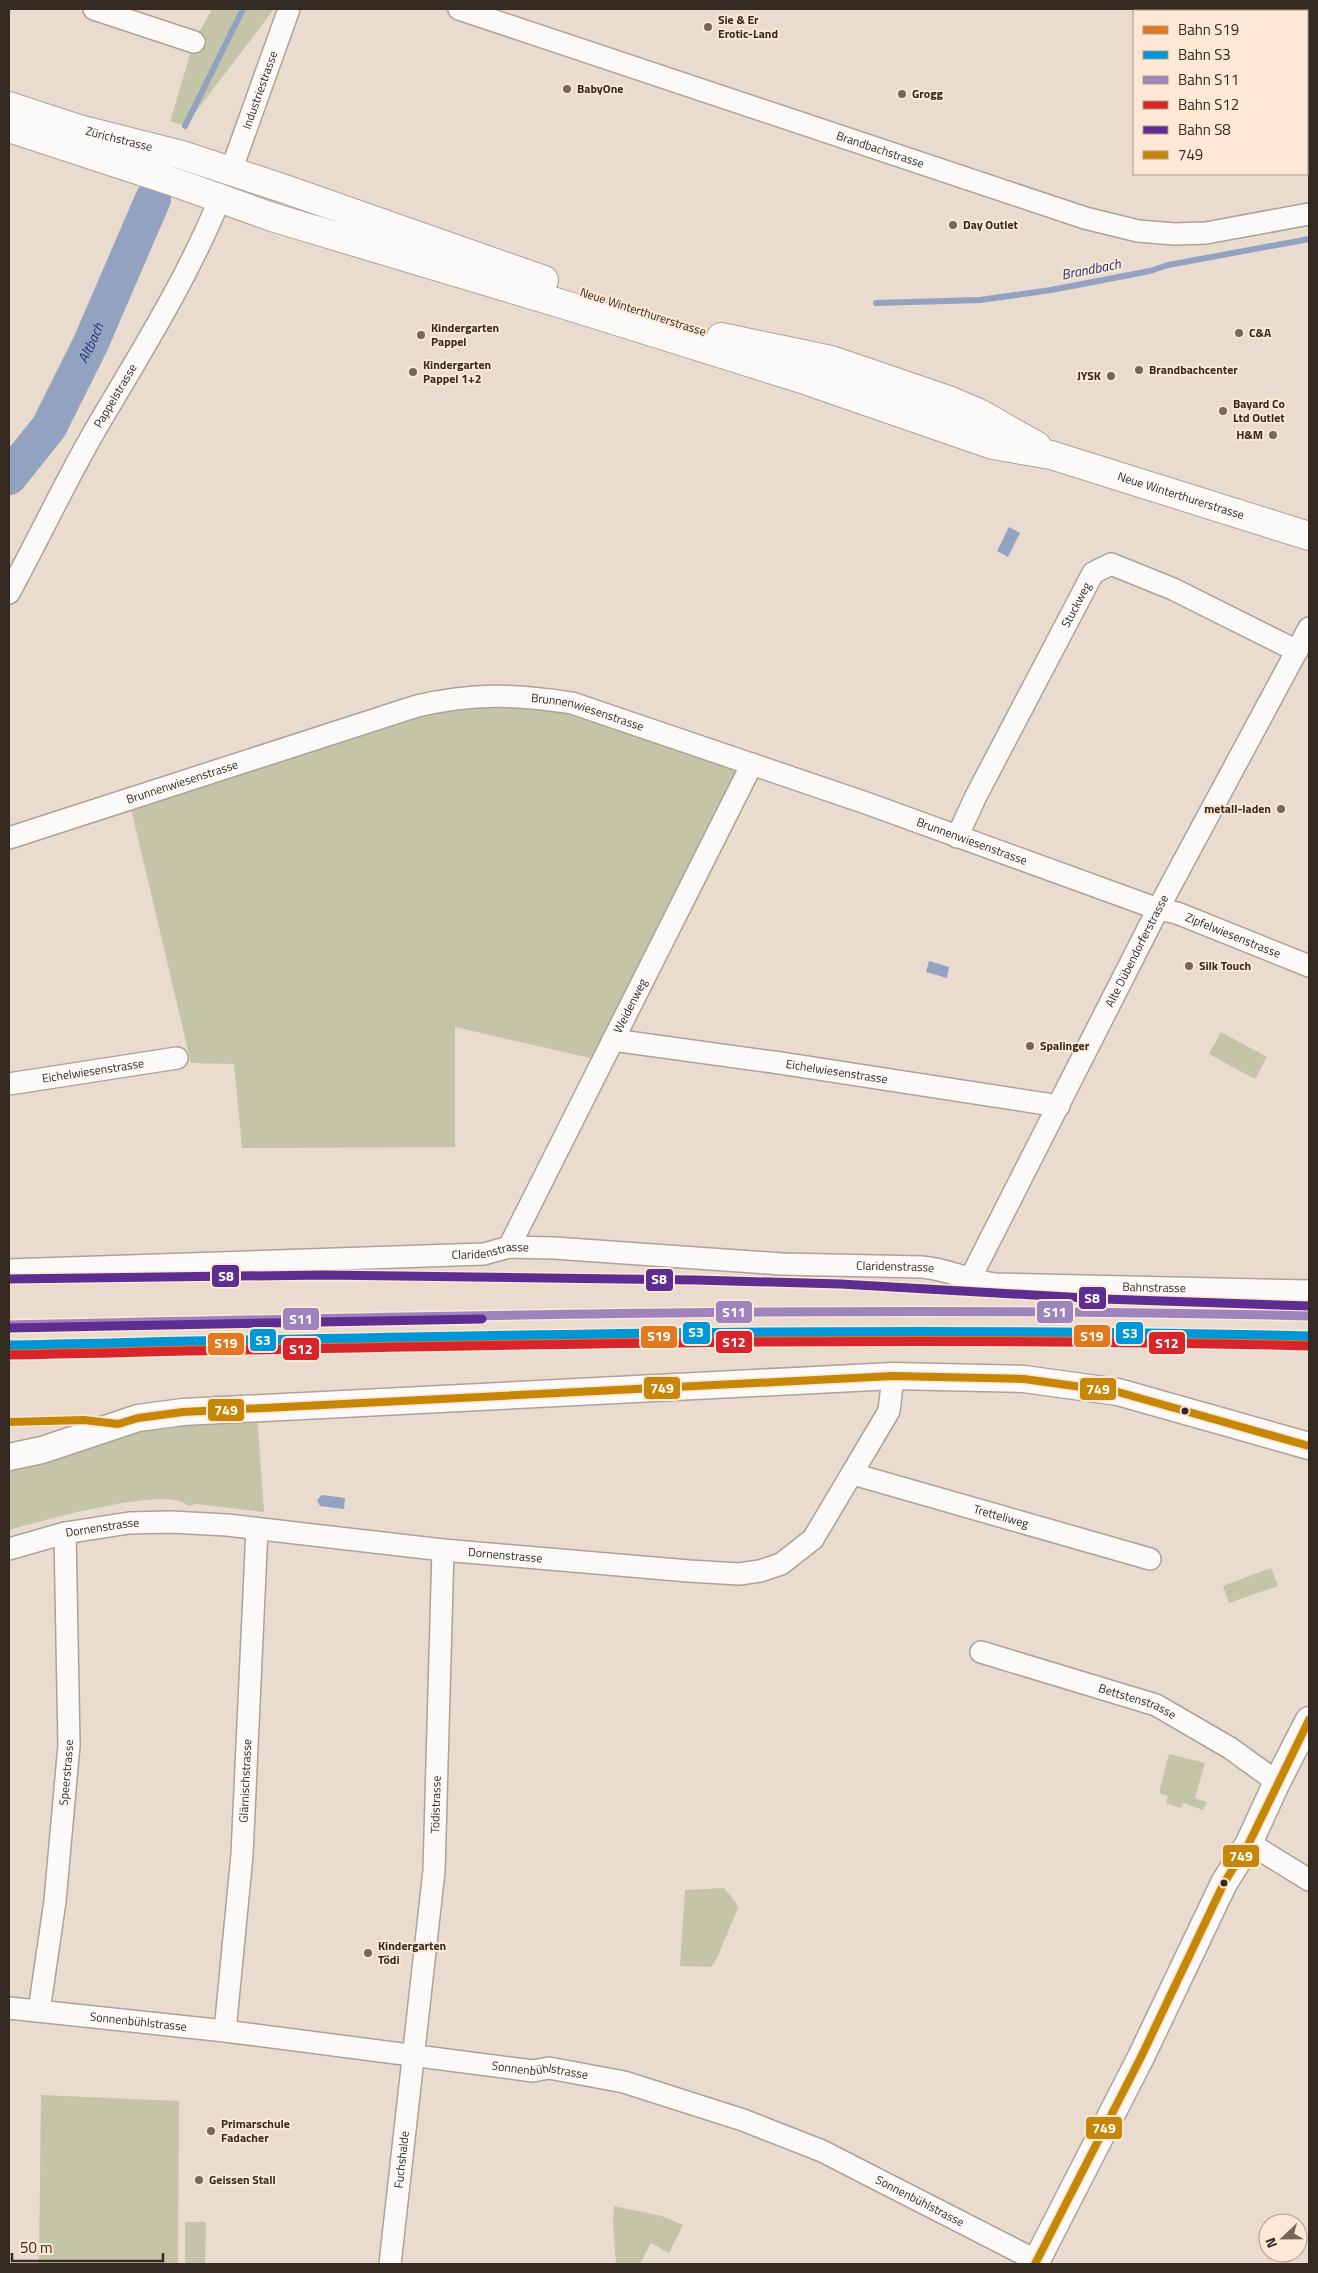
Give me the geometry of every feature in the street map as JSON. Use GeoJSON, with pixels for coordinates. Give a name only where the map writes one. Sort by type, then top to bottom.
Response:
{"type":"FeatureCollection","features":[{"type":"Feature","properties":{"kind":"main road","name":"Zürichstrasse"},"geometry":{"type":"LineString","coordinates":[[9,106],[79,129],[182,155],[231,172]]}},
{"type":"Feature","properties":{"kind":"main road","name":"Zürichstrasse"},"geometry":{"type":"LineString","coordinates":[[9,128],[220,198]]}},
{"type":"Feature","properties":{"kind":"main road"},"geometry":{"type":"LineString","coordinates":[[220,198],[231,172]]}},
{"type":"Feature","properties":{"kind":"main road","name":"Neue Winterthurerstrasse"},"geometry":{"type":"LineString","coordinates":[[231,172],[510,269],[724,338],[832,360],[979,413],[1051,455]]}},
{"type":"Feature","properties":{"kind":"main road","name":"Neue Winterthurerstrasse"},"geometry":{"type":"LineString","coordinates":[[220,198],[275,218],[572,307],[805,380],[993,445],[1051,455],[1309,536]]}},
{"type":"Feature","properties":{"kind":"street"},"geometry":{"type":"LineString","coordinates":[[94,9],[194,42]]}},
{"type":"Feature","properties":{"kind":"street","name":"Industriestrasse"},"geometry":{"type":"LineString","coordinates":[[231,172],[290,9]]}},
{"type":"Feature","properties":{"kind":"street","name":"Brandbachstrasse"},"geometry":{"type":"LineString","coordinates":[[459,9],[1085,218],[1112,225],[1138,231],[1175,234],[1206,233],[1309,214]]}},
{"type":"Feature","properties":{"kind":"street","name":"Pappelstrasse"},"geometry":{"type":"LineString","coordinates":[[9,593],[94,433],[139,357],[207,230],[220,198]]}},
{"type":"Feature","properties":{"kind":"street","name":"Stuckweg"},"geometry":{"type":"LineString","coordinates":[[957,837],[976,796],[1093,573],[1111,564],[1174,589],[1297,651]]}},
{"type":"Feature","properties":{"kind":"street","name":"Alte Dübendorferstrasse"},"geometry":{"type":"LineString","coordinates":[[970,1279],[1158,908],[1309,628]]}},
{"type":"Feature","properties":{"kind":"street","name":"Brunnenwiesenstrasse"},"geometry":{"type":"LineString","coordinates":[[9,838],[387,715],[453,698],[491,695],[530,696],[572,703],[752,764],[1158,908]]}},
{"type":"Feature","properties":{"kind":"street","name":"Weidenweg"},"geometry":{"type":"LineString","coordinates":[[509,1247],[752,764]]}},
{"type":"Feature","properties":{"kind":"street","name":"Zipfelwiesenstrasse"},"geometry":{"type":"LineString","coordinates":[[1158,908],[1177,913],[1309,966]]}},
{"type":"Feature","properties":{"kind":"street","name":"Eichelwiesenstrasse"},"geometry":{"type":"LineString","coordinates":[[613,1040],[780,1062],[1059,1106]]}},
{"type":"Feature","properties":{"kind":"street","name":"Eichelwiesenstrasse"},"geometry":{"type":"LineString","coordinates":[[9,1084],[177,1058]]}},
{"type":"Feature","properties":{"kind":"street","name":"Claridenstrasse"},"geometry":{"type":"LineString","coordinates":[[9,1270],[484,1254],[509,1247],[554,1248],[782,1264],[922,1267],[938,1269],[970,1279]]}},
{"type":"Feature","properties":{"kind":"street","name":"Bahnstrasse"},"geometry":{"type":"LineString","coordinates":[[970,1279],[995,1284],[1309,1291]]}},
{"type":"Feature","properties":{"kind":"street"},"geometry":{"type":"LineString","coordinates":[[9,1457],[42,1450],[138,1418],[183,1412],[893,1376],[1024,1379],[1118,1392],[1309,1446]]}},
{"type":"Feature","properties":{"kind":"street","name":"Dornenstrasse"},"geometry":{"type":"LineString","coordinates":[[9,1549],[65,1533],[129,1523],[170,1522],[257,1529],[443,1550],[739,1574],[760,1571],[781,1564],[813,1539],[889,1410],[893,1376]]}},
{"type":"Feature","properties":{"kind":"street","name":"Tretteliweg"},"geometry":{"type":"LineString","coordinates":[[853,1474],[1150,1559]]}},
{"type":"Feature","properties":{"kind":"street","name":"Glärnischstrasse"},"geometry":{"type":"LineString","coordinates":[[225,2031],[242,1855],[257,1529]]}},
{"type":"Feature","properties":{"kind":"street","name":"Speerstrasse"},"geometry":{"type":"LineString","coordinates":[[39,2011],[55,1901],[69,1745],[65,1533]]}},
{"type":"Feature","properties":{"kind":"street","name":"Tödistrasse"},"geometry":{"type":"LineString","coordinates":[[413,2056],[434,1871],[443,1550]]}},
{"type":"Feature","properties":{"kind":"street","name":"Bettstenstrasse"},"geometry":{"type":"LineString","coordinates":[[981,1652],[1156,1705],[1230,1748],[1277,1782]]}},
{"type":"Feature","properties":{"kind":"street"},"geometry":{"type":"LineString","coordinates":[[1036,2262],[1142,2057],[1224,1883],[1249,1843],[1277,1782],[1309,1720]]}},
{"type":"Feature","properties":{"kind":"street"},"geometry":{"type":"LineString","coordinates":[[1249,1843],[1309,1880]]}},
{"type":"Feature","properties":{"kind":"street","name":"Sonnenbühlstrasse"},"geometry":{"type":"LineString","coordinates":[[9,2008],[225,2031],[533,2071],[549,2068],[624,2082],[736,2118],[822,2151],[1036,2262]]}},
{"type":"Feature","properties":{"kind":"street","name":"Fuchshalde"},"geometry":{"type":"LineString","coordinates":[[390,2264],[413,2056]]}},
{"type":"Feature","properties":{"kind":"green space"},"geometry":{"type":"Polygon","coordinates":[[[212,9],[274,9],[185,126],[170,121],[194,42],[212,9]]]}},
{"type":"Feature","properties":{"kind":"green space"},"geometry":{"type":"Polygon","coordinates":[[[529,696],[752,764],[603,1061],[455,1027],[455,1147],[242,1148],[234,1064],[191,1063],[129,800],[387,715],[529,696]]]}},
{"type":"Feature","properties":{"kind":"green space"},"geometry":{"type":"Polygon","coordinates":[[[1221,1032],[1267,1057],[1255,1079],[1209,1054],[1221,1032]]]}},
{"type":"Feature","properties":{"kind":"green space"},"geometry":{"type":"Polygon","coordinates":[[[257,1414],[264,1512],[196,1504],[189,1506],[169,1499],[149,1500],[97,1508],[9,1530],[9,1465],[141,1425],[257,1414]]]}},
{"type":"Feature","properties":{"kind":"green space"},"geometry":{"type":"Polygon","coordinates":[[[1271,1568],[1278,1586],[1229,1603],[1223,1586],[1271,1568]]]}},
{"type":"Feature","properties":{"kind":"green space"},"geometry":{"type":"Polygon","coordinates":[[[1169,1754],[1205,1763],[1195,1798],[1207,1802],[1203,1810],[1183,1803],[1181,1808],[1166,1803],[1168,1796],[1159,1793],[1169,1754]]]}},
{"type":"Feature","properties":{"kind":"green space"},"geometry":{"type":"Polygon","coordinates":[[[724,1888],[738,1908],[717,1958],[711,1967],[680,1966],[685,1890],[724,1888]]]}},
{"type":"Feature","properties":{"kind":"green space"},"geometry":{"type":"Polygon","coordinates":[[[41,2095],[179,2101],[178,2264],[39,2264],[41,2095]]]}},
{"type":"Feature","properties":{"kind":"green space"},"geometry":{"type":"Polygon","coordinates":[[[614,2206],[662,2216],[683,2225],[669,2253],[651,2243],[640,2264],[616,2264],[613,2222],[614,2206]]]}},
{"type":"Feature","properties":{"kind":"green space"},"geometry":{"type":"Polygon","coordinates":[[[185,2222],[206,2222],[205,2264],[185,2264],[185,2222]]]}},
{"type":"Feature","properties":{"kind":"water"},"geometry":{"type":"Polygon","coordinates":[[[1009,527],[1020,533],[1008,557],[997,551],[1009,527]]]}},
{"type":"Feature","properties":{"kind":"water"},"geometry":{"type":"Polygon","coordinates":[[[929,961],[949,967],[947,978],[926,972],[929,961]]]}},
{"type":"Feature","properties":{"kind":"water"},"geometry":{"type":"Polygon","coordinates":[[[322,1495],[345,1498],[344,1509],[320,1506],[317,1500],[322,1495]]]}},
{"type":"Feature","properties":{"kind":"waterway","name":"Altbach"},"geometry":{"type":"LineString","coordinates":[[185,126],[243,9]]}},
{"type":"Feature","properties":{"kind":"waterway","name":"Altbach"},"geometry":{"type":"LineString","coordinates":[[9,477],[49,427],[90,345],[153,199]]}},
{"type":"Feature","properties":{"kind":"waterway","name":"Brandbach"},"geometry":{"type":"LineString","coordinates":[[876,303],[980,300],[1051,290],[1150,271],[1168,265],[1309,239]]}},
{"type":"Feature","properties":{"kind":"rail line","name":"S8"},"geometry":{"type":"LineString","coordinates":[[9,1279],[325,1275],[696,1280],[840,1284],[1103,1299],[1309,1306]]}},
{"type":"Feature","properties":{"kind":"rail line","name":"S11"},"geometry":{"type":"LineString","coordinates":[[9,1325],[659,1313],[984,1311],[1309,1316]]}},
{"type":"Feature","properties":{"kind":"rail line","name":"S8"},"geometry":{"type":"LineString","coordinates":[[9,1328],[482,1319]]}},
{"type":"Feature","properties":{"kind":"rail line","name":"S3"},"geometry":{"type":"LineString","coordinates":[[9,1345],[659,1333],[984,1331],[1309,1336]]}},
{"type":"Feature","properties":{"kind":"rail line","name":"S19"},"geometry":{"type":"LineString","coordinates":[[9,1348],[659,1336],[984,1335],[1309,1340]]}},
{"type":"Feature","properties":{"kind":"rail line","name":"S12"},"geometry":{"type":"LineString","coordinates":[[9,1355],[659,1343],[984,1341],[1309,1346]]}},
{"type":"Feature","properties":{"kind":"transit line","name":"749"},"geometry":{"type":"LineString","coordinates":[[9,1422],[84,1420],[118,1424],[138,1418],[183,1412],[893,1376],[1024,1379],[1118,1392],[1309,1446]]}},
{"type":"Feature","properties":{"kind":"transit line","name":"749"},"geometry":{"type":"LineString","coordinates":[[1035,2264],[1141,2057],[1224,1883],[1249,1843],[1309,1720]]}},
{"type":"Feature","properties":{"kind":"place","name":"Sie & Er Erotic-Land"},"geometry":{"type":"Point","coordinates":[708,27]}},
{"type":"Feature","properties":{"kind":"place","name":"BabyOne"},"geometry":{"type":"Point","coordinates":[567,89]}},
{"type":"Feature","properties":{"kind":"place","name":"Grogg"},"geometry":{"type":"Point","coordinates":[902,94]}},
{"type":"Feature","properties":{"kind":"place","name":"Day Outlet"},"geometry":{"type":"Point","coordinates":[953,225]}},
{"type":"Feature","properties":{"kind":"place","name":"C&A"},"geometry":{"type":"Point","coordinates":[1239,333]}},
{"type":"Feature","properties":{"kind":"place","name":"Kindergarten Pappel"},"geometry":{"type":"Point","coordinates":[421,335]}},
{"type":"Feature","properties":{"kind":"place","name":"Brandbachcenter"},"geometry":{"type":"Point","coordinates":[1139,370]}},
{"type":"Feature","properties":{"kind":"place","name":"Kindergarten Pappel 1+2"},"geometry":{"type":"Point","coordinates":[413,372]}},
{"type":"Feature","properties":{"kind":"place","name":"JYSK"},"geometry":{"type":"Point","coordinates":[1111,376]}},
{"type":"Feature","properties":{"kind":"place","name":"Bayard Co Ltd Outlet"},"geometry":{"type":"Point","coordinates":[1223,411]}},
{"type":"Feature","properties":{"kind":"place","name":"H&M"},"geometry":{"type":"Point","coordinates":[1273,435]}},
{"type":"Feature","properties":{"kind":"place","name":"metall-laden"},"geometry":{"type":"Point","coordinates":[1281,809]}},
{"type":"Feature","properties":{"kind":"place","name":"Silk Touch"},"geometry":{"type":"Point","coordinates":[1189,966]}},
{"type":"Feature","properties":{"kind":"place","name":"Spalinger"},"geometry":{"type":"Point","coordinates":[1030,1046]}},
{"type":"Feature","properties":{"kind":"place","name":"Kindergarten Tödi"},"geometry":{"type":"Point","coordinates":[368,1953]}},
{"type":"Feature","properties":{"kind":"place","name":"Primarschule Fadacher"},"geometry":{"type":"Point","coordinates":[211,2131]}},
{"type":"Feature","properties":{"kind":"place","name":"Geissen Stall"},"geometry":{"type":"Point","coordinates":[199,2180]}}]}
